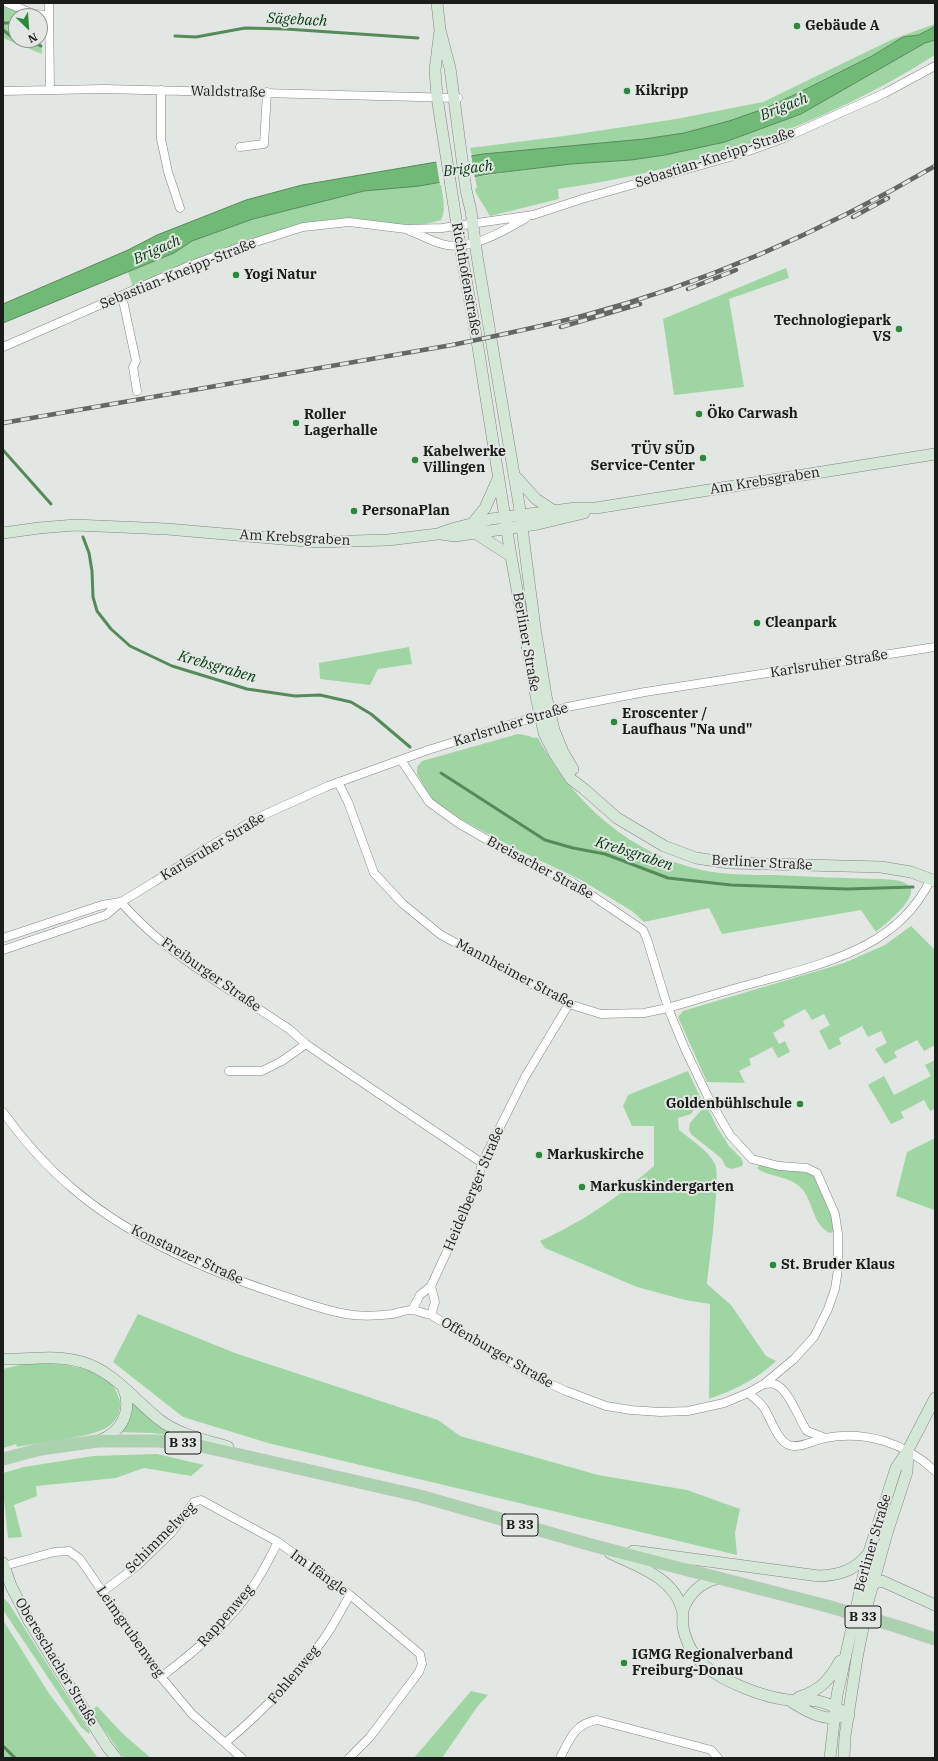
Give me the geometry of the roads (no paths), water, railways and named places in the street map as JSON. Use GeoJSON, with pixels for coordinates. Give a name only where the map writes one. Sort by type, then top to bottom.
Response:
{"type":"FeatureCollection","features":[{"type":"Feature","properties":{"kind":"main road","name":"B 33"},"geometry":{"type":"LineString","coordinates":[[3,1459],[20,1453],[98,1441],[138,1440],[180,1443],[265,1460],[420,1496],[716,1579],[827,1606],[935,1639]]}},
{"type":"Feature","properties":{"kind":"street"},"geometry":{"type":"LineString","coordinates":[[7,3],[34,14],[49,15]]}},
{"type":"Feature","properties":{"kind":"street"},"geometry":{"type":"LineString","coordinates":[[49,3],[50,90]]}},
{"type":"Feature","properties":{"kind":"street","name":"Richthofenstraße"},"geometry":{"type":"LineString","coordinates":[[436,3],[440,30],[456,98],[459,145],[515,476],[521,522]]}},
{"type":"Feature","properties":{"kind":"street","name":"Richthofenstraße"},"geometry":{"type":"LineString","coordinates":[[440,30],[435,70],[436,97],[506,523]]}},
{"type":"Feature","properties":{"kind":"street","name":"Sebastian-Kneipp-Straße"},"geometry":{"type":"LineString","coordinates":[[3,347],[189,266],[243,246],[303,227],[349,222],[406,229],[442,228],[532,215],[737,155],[782,139],[878,96],[935,66]]}},
{"type":"Feature","properties":{"kind":"street","name":"Waldstraße"},"geometry":{"type":"LineString","coordinates":[[3,91],[105,89],[338,94],[356,97],[456,98]]}},
{"type":"Feature","properties":{"kind":"street"},"geometry":{"type":"LineString","coordinates":[[161,90],[161,139],[168,172],[180,208]]}},
{"type":"Feature","properties":{"kind":"street"},"geometry":{"type":"LineString","coordinates":[[240,147],[264,144],[266,92]]}},
{"type":"Feature","properties":{"kind":"street","name":"Sebastian-Kneipp-Straße"},"geometry":{"type":"LineString","coordinates":[[406,229],[443,244],[460,245],[491,238],[532,215]]}},
{"type":"Feature","properties":{"kind":"street"},"geometry":{"type":"LineString","coordinates":[[122,296],[136,361],[133,367],[137,391]]}},
{"type":"Feature","properties":{"kind":"street","name":"Am Krebsgraben"},"geometry":{"type":"LineString","coordinates":[[521,522],[554,511],[576,508],[596,508],[935,454]]}},
{"type":"Feature","properties":{"kind":"street"},"geometry":{"type":"LineString","coordinates":[[515,476],[536,499],[554,511]]}},
{"type":"Feature","properties":{"kind":"street"},"geometry":{"type":"LineString","coordinates":[[498,478],[485,508],[474,528],[511,556]]}},
{"type":"Feature","properties":{"kind":"street","name":"Am Krebsgraben"},"geometry":{"type":"LineString","coordinates":[[3,533],[75,525],[152,528],[317,542],[388,540],[506,523],[578,515],[596,508]]}},
{"type":"Feature","properties":{"kind":"street","name":"Berliner Straße"},"geometry":{"type":"LineString","coordinates":[[521,522],[545,714]]}},
{"type":"Feature","properties":{"kind":"street","name":"Berliner Straße"},"geometry":{"type":"LineString","coordinates":[[506,523],[511,556],[545,714],[554,730],[563,752],[584,789],[617,818],[664,846],[696,858],[729,863],[881,867],[911,872],[933,880]]}},
{"type":"Feature","properties":{"kind":"street","name":"Karlsruher Straße"},"geometry":{"type":"LineString","coordinates":[[3,950],[106,915],[121,902],[258,818],[338,782],[428,750],[567,707],[645,692],[935,647]]}},
{"type":"Feature","properties":{"kind":"street","name":"Breisacher Straße"},"geometry":{"type":"LineString","coordinates":[[401,760],[429,802],[458,823],[524,861],[572,882],[643,930],[668,1008]]}},
{"type":"Feature","properties":{"kind":"street","name":"Mannheimer Straße"},"geometry":{"type":"LineString","coordinates":[[338,782],[348,802],[374,873],[403,904],[441,935],[569,1004],[601,1014],[644,1014],[822,964],[851,953],[878,938],[895,926],[915,907],[933,880]]}},
{"type":"Feature","properties":{"kind":"street","name":"Karlsruher Straße"},"geometry":{"type":"LineString","coordinates":[[3,938],[102,905],[121,902]]}},
{"type":"Feature","properties":{"kind":"street","name":"Freiburger Straße"},"geometry":{"type":"LineString","coordinates":[[121,902],[131,914],[171,950],[289,1029],[306,1044],[482,1163]]}},
{"type":"Feature","properties":{"kind":"street","name":"Heidelberger Straße"},"geometry":{"type":"LineString","coordinates":[[412,1310],[420,1295],[432,1286],[468,1208],[478,1182],[482,1163],[525,1078],[569,1004]]}},
{"type":"Feature","properties":{"kind":"street","name":"Offenburger Straße"},"geometry":{"type":"LineString","coordinates":[[412,1310],[431,1315],[535,1377],[566,1391],[606,1406],[631,1410],[660,1412],[688,1411],[724,1403],[748,1393],[764,1384],[794,1359],[814,1337],[828,1309],[835,1289],[838,1269],[838,1240],[835,1214],[817,1173],[807,1168],[779,1166],[752,1159],[730,1135],[708,1097],[685,1049],[668,1008]]}},
{"type":"Feature","properties":{"kind":"street"},"geometry":{"type":"LineString","coordinates":[[229,1071],[262,1071],[282,1061],[306,1044]]}},
{"type":"Feature","properties":{"kind":"street","name":"Konstanzer Straße"},"geometry":{"type":"LineString","coordinates":[[3,1112],[20,1135],[51,1169],[72,1188],[116,1221],[164,1248],[242,1282],[343,1314],[370,1316],[394,1314],[412,1310]]}},
{"type":"Feature","properties":{"kind":"street"},"geometry":{"type":"LineString","coordinates":[[431,1315],[434,1302],[432,1286]]}},
{"type":"Feature","properties":{"kind":"street"},"geometry":{"type":"LineString","coordinates":[[3,1358],[51,1358],[80,1362],[107,1374],[123,1386],[160,1420],[171,1427],[265,1460]]}},
{"type":"Feature","properties":{"kind":"street"},"geometry":{"type":"LineString","coordinates":[[3,1365],[17,1359]]}},
{"type":"Feature","properties":{"kind":"street"},"geometry":{"type":"LineString","coordinates":[[764,1384],[774,1383],[781,1388],[787,1395],[807,1431],[824,1438]]}},
{"type":"Feature","properties":{"kind":"street"},"geometry":{"type":"LineString","coordinates":[[98,1441],[116,1431],[124,1420],[127,1399],[123,1386]]}},
{"type":"Feature","properties":{"kind":"street"},"geometry":{"type":"LineString","coordinates":[[748,1393],[763,1406],[783,1442],[791,1446],[824,1438],[851,1435],[877,1438],[908,1450],[935,1471]]}},
{"type":"Feature","properties":{"kind":"street","name":"Berliner Straße"},"geometry":{"type":"LineString","coordinates":[[830,1758],[835,1706],[858,1592],[868,1555],[896,1468],[908,1450],[935,1398]]}},
{"type":"Feature","properties":{"kind":"street","name":"Berliner Straße"},"geometry":{"type":"LineString","coordinates":[[844,1758],[848,1715],[857,1658],[873,1583],[907,1472],[908,1450]]}},
{"type":"Feature","properties":{"kind":"street","name":"Im Ifängle"},"geometry":{"type":"LineString","coordinates":[[201,1500],[278,1542],[350,1595],[420,1654],[422,1664],[419,1672],[370,1737],[349,1758]]}},
{"type":"Feature","properties":{"kind":"street","name":"Schimmelweg"},"geometry":{"type":"LineString","coordinates":[[102,1592],[137,1566],[171,1533],[194,1502],[201,1500]]}},
{"type":"Feature","properties":{"kind":"street","name":"Rappenweg"},"geometry":{"type":"LineString","coordinates":[[161,1677],[194,1652],[225,1621],[254,1586],[278,1542]]}},
{"type":"Feature","properties":{"kind":"street"},"geometry":{"type":"LineString","coordinates":[[595,1546],[819,1576],[835,1576],[845,1573],[861,1563],[868,1555]]}},
{"type":"Feature","properties":{"kind":"street"},"geometry":{"type":"LineString","coordinates":[[595,1546],[647,1570],[662,1579],[674,1592],[683,1610]]}},
{"type":"Feature","properties":{"kind":"street","name":"Leimgrubenweg"},"geometry":{"type":"LineString","coordinates":[[3,1565],[68,1550],[80,1559],[161,1677],[192,1714],[242,1758]]}},
{"type":"Feature","properties":{"kind":"street"},"geometry":{"type":"LineString","coordinates":[[879,1562],[885,1573],[916,1595]]}},
{"type":"Feature","properties":{"kind":"street","name":"Obereschacher Straße"},"geometry":{"type":"LineString","coordinates":[[3,1565],[11,1586],[29,1620],[106,1746],[116,1758]]}},
{"type":"Feature","properties":{"kind":"street"},"geometry":{"type":"LineString","coordinates":[[716,1579],[706,1582],[697,1588],[689,1597],[683,1610],[683,1626],[688,1643],[695,1655],[705,1666],[727,1680],[754,1692],[789,1700],[809,1700],[835,1706],[848,1715]]}},
{"type":"Feature","properties":{"kind":"street"},"geometry":{"type":"LineString","coordinates":[[858,1592],[873,1583],[882,1581],[916,1595],[935,1605]]}},
{"type":"Feature","properties":{"kind":"street","name":"Fohlenweg"},"geometry":{"type":"LineString","coordinates":[[225,1743],[262,1712],[290,1682],[324,1640],[350,1595]]}},
{"type":"Feature","properties":{"kind":"street"},"geometry":{"type":"LineString","coordinates":[[789,1700],[810,1694],[820,1688],[832,1676],[846,1652]]}},
{"type":"Feature","properties":{"kind":"street"},"geometry":{"type":"LineString","coordinates":[[789,1700],[807,1711],[833,1718],[848,1715]]}},
{"type":"Feature","properties":{"kind":"street"},"geometry":{"type":"LineString","coordinates":[[560,1758],[576,1729],[586,1722],[597,1720],[711,1750],[718,1758]]}},
{"type":"Feature","properties":{"kind":"water","name":"Brigach"},"geometry":{"type":"Polygon","coordinates":[[[935,27],[935,40],[925,43],[801,114],[725,142],[665,155],[631,160],[571,164],[489,174],[419,186],[364,191],[253,219],[192,241],[174,253],[3,323],[3,304],[128,250],[157,235],[246,200],[302,185],[483,154],[644,139],[684,133],[729,121],[766,108],[872,56],[903,37],[918,35],[935,27]]]}},
{"type":"Feature","properties":{"kind":"waterway","name":"Sägebach"},"geometry":{"type":"LineString","coordinates":[[3,23],[8,23]]}},
{"type":"Feature","properties":{"kind":"waterway","name":"Sägebach"},"geometry":{"type":"LineString","coordinates":[[175,36],[196,37],[245,28],[286,29],[418,38]]}},
{"type":"Feature","properties":{"kind":"waterway","name":"Sägebach"},"geometry":{"type":"LineString","coordinates":[[3,30],[8,34]]}},
{"type":"Feature","properties":{"kind":"waterway","name":"Krebsgraben"},"geometry":{"type":"LineString","coordinates":[[3,450],[51,504]]}},
{"type":"Feature","properties":{"kind":"waterway","name":"Krebsgraben"},"geometry":{"type":"LineString","coordinates":[[83,537],[89,553],[92,571],[93,597],[97,611],[111,629],[130,646],[172,666],[247,689],[295,696],[320,695],[351,702],[371,714],[410,747]]}},
{"type":"Feature","properties":{"kind":"waterway","name":"Krebsgraben"},"geometry":{"type":"LineString","coordinates":[[441,773],[545,840],[573,848],[605,854],[668,878],[731,885],[847,889],[913,887]]}},
{"type":"Feature","properties":{"kind":"waterway"},"geometry":{"type":"LineString","coordinates":[[3,1746],[15,1758]]}},
{"type":"Feature","properties":{"kind":"railway"},"geometry":{"type":"LineString","coordinates":[[3,423],[452,345],[582,316],[674,288],[764,253],[851,212],[935,166]]}},
{"type":"Feature","properties":{"kind":"railway"},"geometry":{"type":"LineString","coordinates":[[853,217],[888,198]]}},
{"type":"Feature","properties":{"kind":"railway"},"geometry":{"type":"LineString","coordinates":[[688,289],[736,270]]}},
{"type":"Feature","properties":{"kind":"railway"},"geometry":{"type":"LineString","coordinates":[[561,327],[640,304]]}},
{"type":"Feature","properties":{"kind":"place","name":"Gebäude A"},"geometry":{"type":"Point","coordinates":[797,26]}},
{"type":"Feature","properties":{"kind":"place","name":"Kikripp"},"geometry":{"type":"Point","coordinates":[627,91]}},
{"type":"Feature","properties":{"kind":"place","name":"Yogi Natur"},"geometry":{"type":"Point","coordinates":[236,275]}},
{"type":"Feature","properties":{"kind":"place","name":"Technologiepark VS"},"geometry":{"type":"Point","coordinates":[899,329]}},
{"type":"Feature","properties":{"kind":"place","name":"Öko Carwash"},"geometry":{"type":"Point","coordinates":[699,414]}},
{"type":"Feature","properties":{"kind":"place","name":"Roller Lagerhalle"},"geometry":{"type":"Point","coordinates":[296,423]}},
{"type":"Feature","properties":{"kind":"place","name":"TÜV SÜD Service-Center"},"geometry":{"type":"Point","coordinates":[703,458]}},
{"type":"Feature","properties":{"kind":"place","name":"Kabelwerke Villingen"},"geometry":{"type":"Point","coordinates":[415,460]}},
{"type":"Feature","properties":{"kind":"place","name":"PersonaPlan"},"geometry":{"type":"Point","coordinates":[354,511]}},
{"type":"Feature","properties":{"kind":"place","name":"Cleanpark"},"geometry":{"type":"Point","coordinates":[757,623]}},
{"type":"Feature","properties":{"kind":"place","name":"Eroscenter / Laufhaus \"Na und\""},"geometry":{"type":"Point","coordinates":[614,722]}},
{"type":"Feature","properties":{"kind":"place","name":"Goldenbühlschule"},"geometry":{"type":"Point","coordinates":[800,1104]}},
{"type":"Feature","properties":{"kind":"place","name":"Markuskirche"},"geometry":{"type":"Point","coordinates":[539,1155]}},
{"type":"Feature","properties":{"kind":"place","name":"Markuskindergarten"},"geometry":{"type":"Point","coordinates":[582,1187]}},
{"type":"Feature","properties":{"kind":"place","name":"St. Bruder Klaus"},"geometry":{"type":"Point","coordinates":[773,1265]}},
{"type":"Feature","properties":{"kind":"place","name":"IGMG Regionalverband Freiburg-Donau"},"geometry":{"type":"Point","coordinates":[624,1663]}}]}
